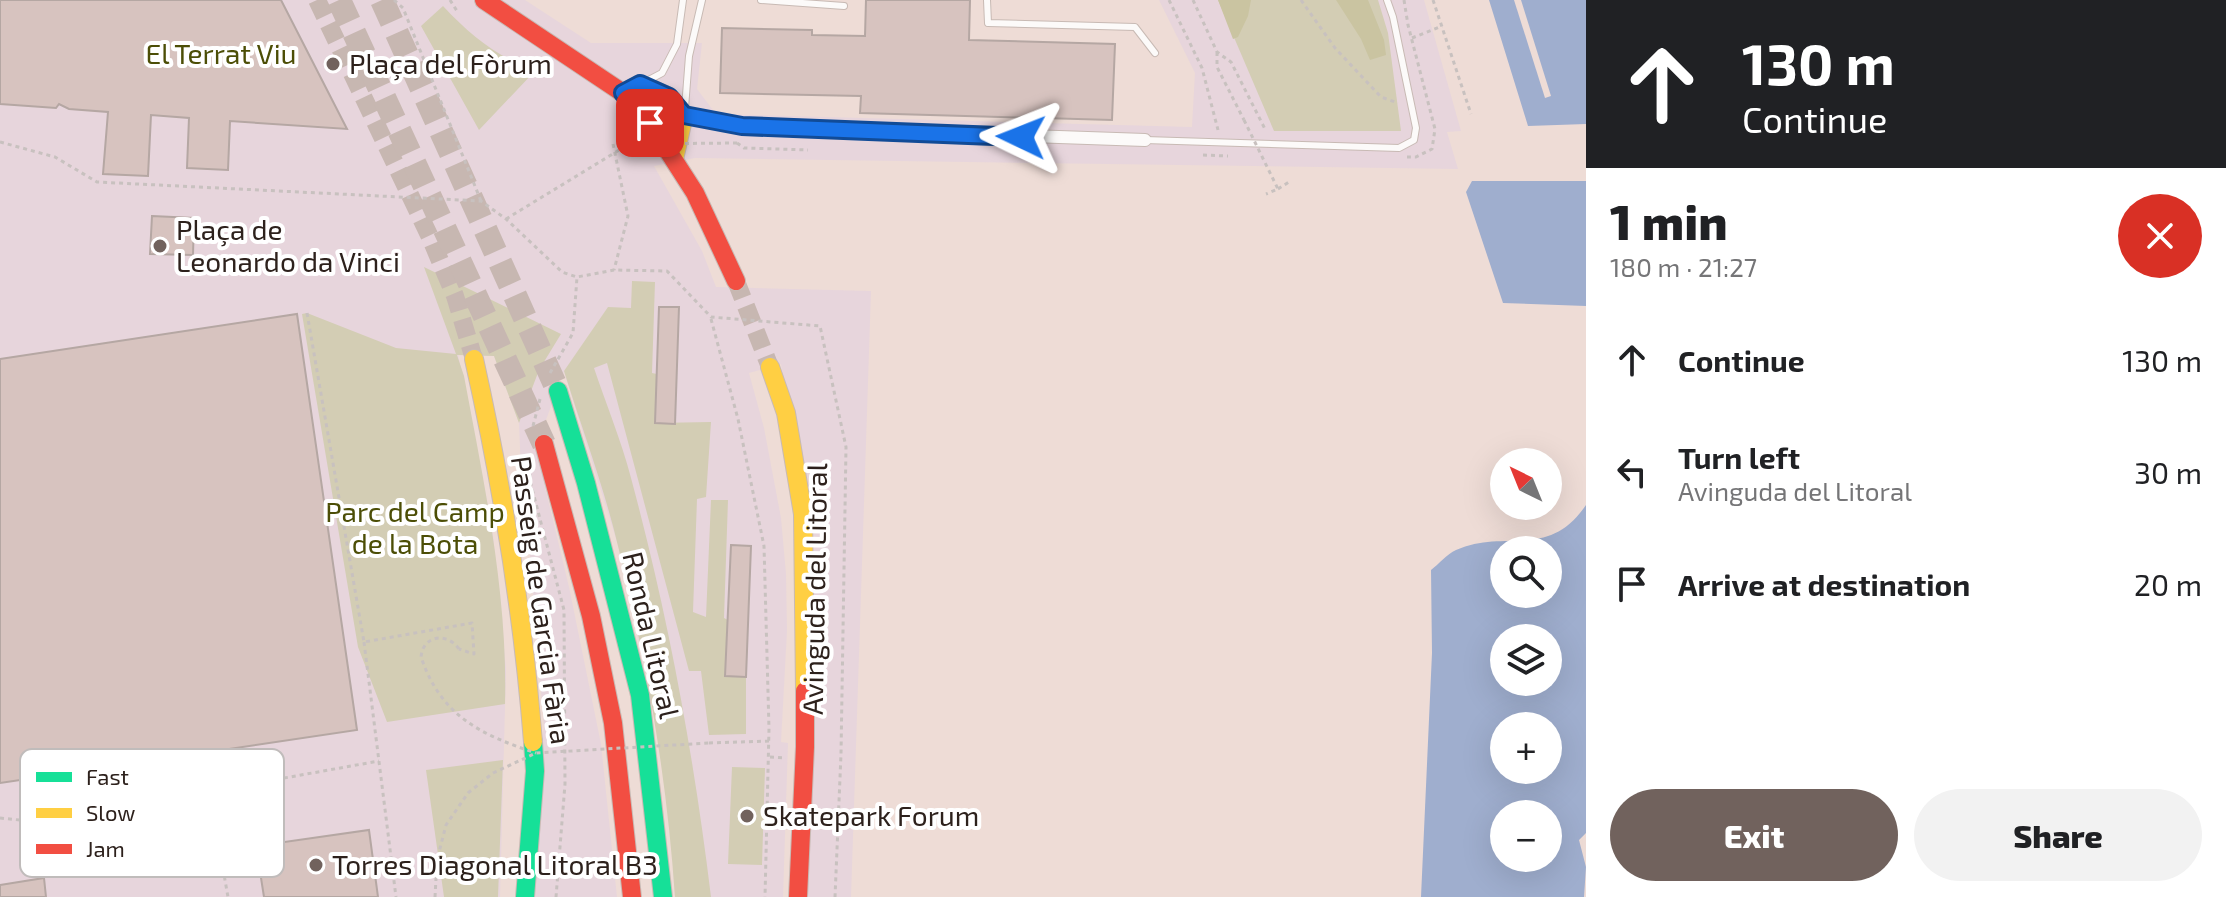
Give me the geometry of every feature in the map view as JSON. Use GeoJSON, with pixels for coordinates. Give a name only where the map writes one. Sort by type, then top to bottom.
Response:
{"type":"FeatureCollection","features":[{"type":"Feature","properties":{"kind":"main road"},"geometry":{"type":"LineString","coordinates":[[484,0],[632,88],[669,97],[684,115],[674,159]]}},
{"type":"Feature","properties":{"kind":"main road"},"geometry":{"type":"LineString","coordinates":[[632,88],[713,228],[736,281]]}},
{"type":"Feature","properties":{"kind":"main road","name":"Passeig de Garcia Fària"},"geometry":{"type":"LineString","coordinates":[[474,359],[490,432],[528,676],[535,771],[525,897]]}},
{"type":"Feature","properties":{"kind":"main road","name":"Avinguda del Litoral"},"geometry":{"type":"LineString","coordinates":[[770,367],[786,413],[803,514],[805,747],[798,897]]}},
{"type":"Feature","properties":{"kind":"main road","name":"Ronda Litoral"},"geometry":{"type":"LineString","coordinates":[[548,389],[590,497],[640,695],[663,897]]}},
{"type":"Feature","properties":{"kind":"main road","name":"Ronda Litoral"},"geometry":{"type":"LineString","coordinates":[[538,439],[591,616],[613,723],[632,897]]}},
{"type":"Feature","properties":{"kind":"street"},"geometry":{"type":"LineString","coordinates":[[684,115],[742,126],[1145,140]]}},
{"type":"Feature","properties":{"kind":"lane"},"geometry":{"type":"LineString","coordinates":[[632,88],[662,73],[677,44],[683,0]]}},
{"type":"Feature","properties":{"kind":"lane"},"geometry":{"type":"LineString","coordinates":[[684,115],[689,56],[702,0]]}},
{"type":"Feature","properties":{"kind":"lane"},"geometry":{"type":"LineString","coordinates":[[761,0],[844,6]]}},
{"type":"Feature","properties":{"kind":"lane"},"geometry":{"type":"LineString","coordinates":[[987,0],[988,23],[1135,27],[1155,53]]}},
{"type":"Feature","properties":{"kind":"lane"},"geometry":{"type":"LineString","coordinates":[[1145,140],[1399,148],[1414,140],[1416,128],[1387,0]]}},
{"type":"Feature","properties":{"kind":"path"},"geometry":{"type":"LineString","coordinates":[[394,0],[403,8],[481,201],[506,219],[562,272],[577,277],[614,270],[667,271],[711,317]]}},
{"type":"Feature","properties":{"kind":"path"},"geometry":{"type":"LineString","coordinates":[[450,0],[457,11]]}},
{"type":"Feature","properties":{"kind":"path"},"geometry":{"type":"LineString","coordinates":[[1169,0],[1202,68],[1219,128],[1218,156]]}},
{"type":"Feature","properties":{"kind":"path"},"geometry":{"type":"LineString","coordinates":[[1193,0],[1217,52],[1217,67],[1278,189]]}},
{"type":"Feature","properties":{"kind":"path"},"geometry":{"type":"LineString","coordinates":[[1301,0],[1335,48],[1381,97],[1412,108]]}},
{"type":"Feature","properties":{"kind":"path"},"geometry":{"type":"LineString","coordinates":[[1433,0],[1471,114]]}},
{"type":"Feature","properties":{"kind":"path"},"geometry":{"type":"LineString","coordinates":[[1411,38],[1442,26]]}},
{"type":"Feature","properties":{"kind":"path"},"geometry":{"type":"LineString","coordinates":[[1217,52],[1231,62],[1261,119]]}},
{"type":"Feature","properties":{"kind":"path"},"geometry":{"type":"LineString","coordinates":[[0,142],[55,157],[97,182],[481,201]]}},
{"type":"Feature","properties":{"kind":"path"},"geometry":{"type":"LineString","coordinates":[[506,219],[629,144],[737,143],[744,148],[808,150]]}},
{"type":"Feature","properties":{"kind":"path"},"geometry":{"type":"LineString","coordinates":[[613,144],[628,216],[614,270]]}},
{"type":"Feature","properties":{"kind":"path"},"geometry":{"type":"LineString","coordinates":[[1266,194],[1289,182]]}},
{"type":"Feature","properties":{"kind":"path"},"geometry":{"type":"LineString","coordinates":[[538,439],[534,417],[573,333],[577,277]]}},
{"type":"Feature","properties":{"kind":"path"},"geometry":{"type":"LineString","coordinates":[[307,313],[364,642],[396,897]]}},
{"type":"Feature","properties":{"kind":"path","name":"Avinguda del Litoral"},"geometry":{"type":"LineString","coordinates":[[765,897],[769,741],[764,546],[738,419],[711,317],[820,326],[846,447],[841,754],[835,897]]}},
{"type":"Feature","properties":{"kind":"path"},"geometry":{"type":"LineString","coordinates":[[531,466],[530,481],[564,610],[565,784],[556,897]]}},
{"type":"Feature","properties":{"kind":"path"},"geometry":{"type":"LineString","coordinates":[[364,642],[472,623],[474,654],[459,649],[447,638],[430,640],[424,645],[421,657],[437,692],[459,717],[476,730],[536,753],[769,741]]}},
{"type":"Feature","properties":{"kind":"path"},"geometry":{"type":"LineString","coordinates":[[435,897],[440,843],[454,810],[481,781],[536,753]]}},
{"type":"Feature","properties":{"kind":"path"},"geometry":{"type":"LineString","coordinates":[[769,757],[787,758]]}},
{"type":"Feature","properties":{"kind":"path"},"geometry":{"type":"LineString","coordinates":[[284,777],[379,761]]}},
{"type":"Feature","properties":{"kind":"path"},"geometry":{"type":"LineString","coordinates":[[0,818],[20,820]]}},
{"type":"Feature","properties":{"kind":"path"},"geometry":{"type":"LineString","coordinates":[[224,877],[228,897]]}},
{"type":"Feature","properties":{"kind":"shaded area"},"geometry":{"type":"Polygon","coordinates":[[[0,0],[525,0],[591,43],[702,43],[697,89],[716,114],[1192,127],[1195,73],[1159,0],[1424,0],[1461,131],[1447,132],[1458,169],[695,158],[654,166],[702,251],[716,287],[871,291],[851,897],[805,897],[809,527],[781,364],[749,373],[764,428],[781,518],[786,574],[787,631],[781,742],[788,743],[783,897],[675,897],[670,821],[653,707],[618,545],[564,372],[544,425],[545,487],[601,744],[617,897],[533,897],[539,757],[544,728],[529,543],[522,497],[519,423],[494,356],[458,354],[492,525],[506,669],[500,897],[0,897],[0,0]]]}},
{"type":"Feature","properties":{"kind":"shaded area"},"geometry":{"type":"Polygon","coordinates":[[[1218,0],[1251,0],[1248,16],[1238,37],[1233,39],[1218,0]]]}},
{"type":"Feature","properties":{"kind":"shaded area"},"geometry":{"type":"Polygon","coordinates":[[[1336,0],[1368,0],[1384,40],[1386,55],[1370,60],[1361,39],[1336,0]]]}},
{"type":"Feature","properties":{"kind":"green space"},"geometry":{"type":"Polygon","coordinates":[[[1218,0],[1378,0],[1388,33],[1401,131],[1274,131],[1218,0]]]}},
{"type":"Feature","properties":{"kind":"green space"},"geometry":{"type":"Polygon","coordinates":[[[443,6],[485,44],[534,72],[479,130],[421,26],[443,6]]]}},
{"type":"Feature","properties":{"kind":"green space","name":"Parc del Camp de la Bota"},"geometry":{"type":"Polygon","coordinates":[[[424,267],[561,334],[539,370],[519,423],[494,356],[457,355],[464,376],[499,580],[505,704],[387,722],[358,647],[302,314],[307,313],[396,348],[456,354],[424,267]]]}},
{"type":"Feature","properties":{"kind":"green space"},"geometry":{"type":"Polygon","coordinates":[[[632,281],[655,282],[652,373],[657,374],[655,423],[711,422],[706,497],[697,499],[693,612],[706,617],[711,500],[728,500],[724,618],[728,620],[746,677],[746,734],[709,735],[701,671],[689,671],[607,363],[594,368],[627,464],[657,581],[697,791],[711,897],[675,897],[661,765],[638,633],[600,480],[564,371],[608,307],[631,308],[632,281]]]}},
{"type":"Feature","properties":{"kind":"green space"},"geometry":{"type":"Polygon","coordinates":[[[503,760],[498,897],[444,897],[426,770],[503,760]]]}},
{"type":"Feature","properties":{"kind":"green space","name":"Skatepark Forum"},"geometry":{"type":"Polygon","coordinates":[[[732,767],[765,768],[762,865],[728,864],[732,767]]]}},
{"type":"Feature","properties":{"kind":"water"},"geometry":{"type":"Polygon","coordinates":[[[1489,0],[1586,0],[1586,124],[1528,126],[1489,0]]]}},
{"type":"Feature","properties":{"kind":"water"},"geometry":{"type":"Polygon","coordinates":[[[1472,181],[1586,181],[1586,306],[1503,303],[1466,192],[1472,181]]]}},
{"type":"Feature","properties":{"kind":"water"},"geometry":{"type":"Polygon","coordinates":[[[1586,505],[1586,833],[1579,840],[1586,867],[1584,897],[1421,897],[1432,653],[1431,570],[1456,550],[1490,542],[1490,608],[1562,608],[1562,536],[1547,536],[1572,522],[1586,505]]]}},
{"type":"Feature","properties":{"kind":"pier"},"geometry":{"type":"Polygon","coordinates":[[[1514,0],[1521,0],[1551,96],[1545,98],[1514,0]]]}},
{"type":"Feature","properties":{"kind":"building","name":"El Terrat Viu"},"geometry":{"type":"Polygon","coordinates":[[[0,0],[281,0],[347,129],[230,121],[228,170],[187,168],[189,118],[151,115],[148,176],[103,174],[108,112],[69,109],[59,104],[56,108],[0,104],[0,0]]]}},
{"type":"Feature","properties":{"kind":"building"},"geometry":{"type":"Polygon","coordinates":[[[866,0],[970,0],[969,40],[1115,44],[1112,120],[860,113],[861,96],[720,93],[722,28],[812,30],[812,35],[865,36],[866,0]]]}},
{"type":"Feature","properties":{"kind":"building"},"geometry":{"type":"Polygon","coordinates":[[[152,216],[194,218],[193,255],[150,254],[152,216]]]}},
{"type":"Feature","properties":{"kind":"building"},"geometry":{"type":"Polygon","coordinates":[[[659,307],[679,307],[675,424],[655,423],[659,307]]]}},
{"type":"Feature","properties":{"kind":"building"},"geometry":{"type":"Polygon","coordinates":[[[297,314],[357,730],[229,749],[20,749],[20,780],[0,783],[0,359],[297,314]]]}},
{"type":"Feature","properties":{"kind":"building"},"geometry":{"type":"Polygon","coordinates":[[[731,545],[751,546],[746,677],[725,676],[731,545]]]}},
{"type":"Feature","properties":{"kind":"building","name":"Torres Diagonal Litoral B3"},"geometry":{"type":"Polygon","coordinates":[[[369,830],[378,897],[264,897],[261,877],[284,877],[284,842],[369,830]]]}},
{"type":"Feature","properties":{"kind":"building"},"geometry":{"type":"Polygon","coordinates":[[[44,878],[46,897],[0,897],[0,885],[44,878]]]}},
{"type":"Feature","properties":{"kind":"tunnel"},"geometry":{"type":"LineString","coordinates":[[317,0],[430,237],[455,296],[474,359]]}},
{"type":"Feature","properties":{"kind":"tunnel"},"geometry":{"type":"LineString","coordinates":[[339,0],[544,444]]}},
{"type":"Feature","properties":{"kind":"tunnel"},"geometry":{"type":"LineString","coordinates":[[382,0],[558,391]]}},
{"type":"Feature","properties":{"kind":"tunnel"},"geometry":{"type":"LineString","coordinates":[[736,281],[770,367]]}},
{"type":"Feature","properties":{"kind":"traffic: fast"},"geometry":{"type":"LineString","coordinates":[[558,391],[586,483],[640,695],[663,897]]}},
{"type":"Feature","properties":{"kind":"traffic: fast"},"geometry":{"type":"LineString","coordinates":[[525,897],[535,771],[533,742]]}},
{"type":"Feature","properties":{"kind":"traffic: slow"},"geometry":{"type":"LineString","coordinates":[[623,93],[640,84],[669,97],[684,115],[674,159]]}},
{"type":"Feature","properties":{"kind":"traffic: slow"},"geometry":{"type":"LineString","coordinates":[[474,359],[510,550],[524,646],[533,742]]}},
{"type":"Feature","properties":{"kind":"traffic: slow"},"geometry":{"type":"LineString","coordinates":[[770,367],[786,413],[803,514],[805,691]]}},
{"type":"Feature","properties":{"kind":"traffic: jam"},"geometry":{"type":"LineString","coordinates":[[484,0],[623,93],[650,123],[695,193],[736,281]]}},
{"type":"Feature","properties":{"kind":"traffic: jam"},"geometry":{"type":"LineString","coordinates":[[544,444],[591,616],[613,723],[632,897]]}},
{"type":"Feature","properties":{"kind":"traffic: jam"},"geometry":{"type":"LineString","coordinates":[[798,897],[805,691]]}},
{"type":"Feature","properties":{"kind":"place","name":"Plaça del Fòrum"},"geometry":{"type":"Point","coordinates":[333,64]}},
{"type":"Feature","properties":{"kind":"place","name":"Plaça de Leonardo da Vinci"},"geometry":{"type":"Point","coordinates":[160,246]}},
{"type":"Feature","properties":{"kind":"place","name":"Skatepark Forum"},"geometry":{"type":"Point","coordinates":[747,816]}},
{"type":"Feature","properties":{"kind":"place","name":"Torres Diagonal Litoral B3"},"geometry":{"type":"Point","coordinates":[316,865]}},
{"type":"Feature","properties":{"kind":"route"},"geometry":{"type":"LineString","coordinates":[[650,123],[623,93],[640,84],[669,97],[684,115],[742,126],[1021,137]]}}]}
